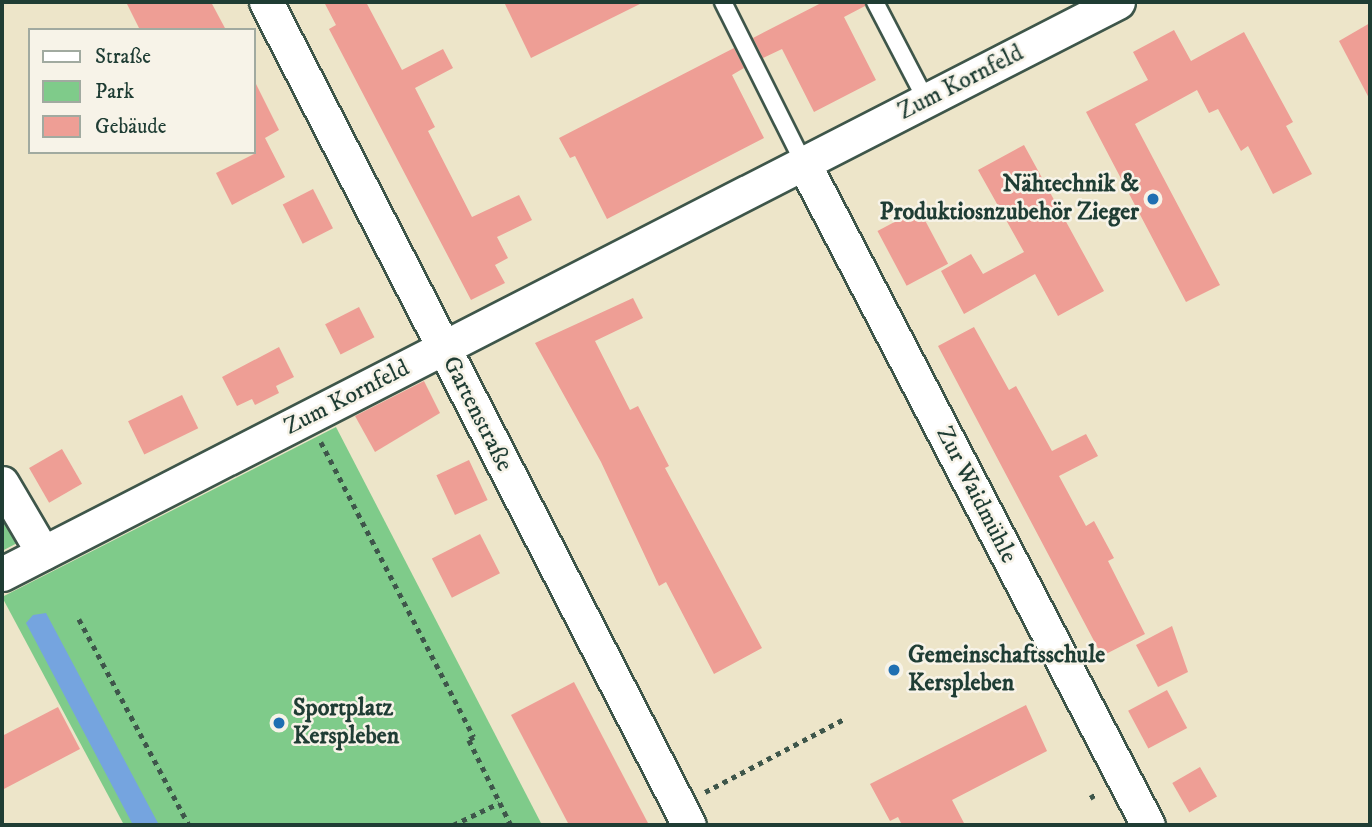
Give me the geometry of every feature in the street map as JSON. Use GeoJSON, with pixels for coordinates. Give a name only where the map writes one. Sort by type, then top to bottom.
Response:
{"type":"FeatureCollection","features":[{"type":"Feature","properties":{"kind":"street","name":"Gartenstraße"},"geometry":{"type":"LineString","coordinates":[[266,2],[684,815]]}},
{"type":"Feature","properties":{"kind":"street","name":"Zum Kornfeld"},"geometry":{"type":"LineString","coordinates":[[2,574],[1118,2]]}},
{"type":"Feature","properties":{"kind":"street","name":"Zur Waidmühle"},"geometry":{"type":"LineString","coordinates":[[804,164],[1148,825]]}},
{"type":"Feature","properties":{"kind":"street"},"geometry":{"type":"LineString","coordinates":[[2,483],[43,553]]}},
{"type":"Feature","properties":{"kind":"lane"},"geometry":{"type":"LineString","coordinates":[[723,2],[804,164]]}},
{"type":"Feature","properties":{"kind":"lane"},"geometry":{"type":"LineString","coordinates":[[875,2],[927,102]]}},
{"type":"Feature","properties":{"kind":"path"},"geometry":{"type":"LineString","coordinates":[[308,417],[474,737],[469,740],[511,825]]}},
{"type":"Feature","properties":{"kind":"path"},"geometry":{"type":"LineString","coordinates":[[79,619],[189,825]]}},
{"type":"Feature","properties":{"kind":"path"},"geometry":{"type":"LineString","coordinates":[[684,815],[844,719]]}},
{"type":"Feature","properties":{"kind":"path"},"geometry":{"type":"LineString","coordinates":[[453,825],[499,803]]}},
{"type":"Feature","properties":{"kind":"green space","name":"Sportplatz Kerspleben"},"geometry":{"type":"Polygon","coordinates":[[[336,427],[542,825],[124,825],[2,597],[336,427]]]}},
{"type":"Feature","properties":{"kind":"green space"},"geometry":{"type":"Polygon","coordinates":[[[2,504],[23,540],[2,551],[2,504]]]}},
{"type":"Feature","properties":{"kind":"water"},"geometry":{"type":"Polygon","coordinates":[[[46,613],[159,825],[133,825],[26,623],[33,615],[46,613]]]}},
{"type":"Feature","properties":{"kind":"building"},"geometry":{"type":"Polygon","coordinates":[[[126,2],[211,2],[225,28],[139,28],[126,2]]]}},
{"type":"Feature","properties":{"kind":"building"},"geometry":{"type":"Polygon","coordinates":[[[324,2],[366,2],[402,70],[443,49],[453,68],[415,88],[435,127],[428,131],[472,217],[519,195],[532,220],[497,237],[508,258],[495,265],[505,283],[471,300],[329,29],[336,25],[324,2]]]}},
{"type":"Feature","properties":{"kind":"building"},"geometry":{"type":"Polygon","coordinates":[[[504,2],[644,2],[531,58],[504,2]]]}},
{"type":"Feature","properties":{"kind":"building"},"geometry":{"type":"Polygon","coordinates":[[[823,2],[865,2],[865,6],[844,17],[876,80],[814,112],[782,49],[763,58],[753,38],[823,2]]]}},
{"type":"Feature","properties":{"kind":"building"},"geometry":{"type":"Polygon","coordinates":[[[1370,23],[1370,100],[1339,41],[1370,23]]]}},
{"type":"Feature","properties":{"kind":"building"},"geometry":{"type":"Polygon","coordinates":[[[1174,30],[1191,61],[1244,32],[1293,122],[1286,126],[1312,174],[1273,194],[1248,146],[1241,151],[1218,109],[1209,113],[1197,90],[1135,124],[1220,285],[1186,302],[1086,112],[1148,80],[1133,52],[1174,30]]]}},
{"type":"Feature","properties":{"kind":"building"},"geometry":{"type":"Polygon","coordinates":[[[734,48],[744,68],[732,75],[764,138],[607,219],[575,156],[570,158],[559,138],[734,48]]]}},
{"type":"Feature","properties":{"kind":"building"},"geometry":{"type":"Polygon","coordinates":[[[256,84],[279,130],[265,138],[285,177],[232,205],[216,173],[256,154],[256,84]]]}},
{"type":"Feature","properties":{"kind":"building"},"geometry":{"type":"Polygon","coordinates":[[[1024,145],[1104,291],[1058,316],[1035,274],[964,314],[941,271],[971,254],[983,274],[1024,252],[978,170],[1024,145]]]}},
{"type":"Feature","properties":{"kind":"building"},"geometry":{"type":"Polygon","coordinates":[[[313,189],[333,228],[303,244],[283,204],[313,189]]]}},
{"type":"Feature","properties":{"kind":"building"},"geometry":{"type":"Polygon","coordinates":[[[919,209],[948,264],[907,286],[878,231],[919,209]]]}},
{"type":"Feature","properties":{"kind":"building"},"geometry":{"type":"Polygon","coordinates":[[[633,298],[643,318],[595,341],[630,410],[638,406],[669,466],[665,468],[762,648],[714,674],[666,582],[659,586],[601,462],[535,343],[633,298]]]}},
{"type":"Feature","properties":{"kind":"building"},"geometry":{"type":"Polygon","coordinates":[[[359,307],[374,337],[341,355],[325,324],[359,307]]]}},
{"type":"Feature","properties":{"kind":"building"},"geometry":{"type":"Polygon","coordinates":[[[974,327],[1009,390],[1016,386],[1052,451],[1086,434],[1098,456],[1059,476],[1086,526],[1094,521],[1114,558],[1108,561],[1145,634],[1102,656],[938,346],[974,327]]]}},
{"type":"Feature","properties":{"kind":"building"},"geometry":{"type":"Polygon","coordinates":[[[279,347],[294,377],[276,386],[279,393],[255,405],[252,399],[237,406],[222,377],[279,347]]]}},
{"type":"Feature","properties":{"kind":"building"},"geometry":{"type":"Polygon","coordinates":[[[424,381],[440,413],[375,452],[355,416],[424,381]]]}},
{"type":"Feature","properties":{"kind":"building"},"geometry":{"type":"Polygon","coordinates":[[[182,395],[198,428],[144,455],[128,421],[182,395]]]}},
{"type":"Feature","properties":{"kind":"building"},"geometry":{"type":"Polygon","coordinates":[[[62,449],[82,484],[49,503],[29,468],[62,449]]]}},
{"type":"Feature","properties":{"kind":"building"},"geometry":{"type":"Polygon","coordinates":[[[469,460],[488,500],[455,515],[436,475],[469,460]]]}},
{"type":"Feature","properties":{"kind":"building"},"geometry":{"type":"Polygon","coordinates":[[[480,534],[500,573],[452,598],[432,559],[480,534]]]}},
{"type":"Feature","properties":{"kind":"building"},"geometry":{"type":"Polygon","coordinates":[[[1172,626],[1188,672],[1158,687],[1136,645],[1172,626]]]}},
{"type":"Feature","properties":{"kind":"building"},"geometry":{"type":"Polygon","coordinates":[[[574,682],[649,825],[569,825],[511,715],[574,682]]]}},
{"type":"Feature","properties":{"kind":"building"},"geometry":{"type":"Polygon","coordinates":[[[1167,690],[1187,728],[1148,749],[1128,711],[1167,690]]]}},
{"type":"Feature","properties":{"kind":"building"},"geometry":{"type":"Polygon","coordinates":[[[1026,705],[1047,751],[952,800],[965,825],[902,825],[898,817],[890,821],[870,784],[1026,705]]]}},
{"type":"Feature","properties":{"kind":"building"},"geometry":{"type":"Polygon","coordinates":[[[58,707],[80,749],[2,790],[2,736],[58,707]]]}},
{"type":"Feature","properties":{"kind":"building"},"geometry":{"type":"Polygon","coordinates":[[[1200,767],[1217,796],[1189,812],[1172,783],[1200,767]]]}},
{"type":"Feature","properties":{"kind":"place","name":"Nähtechnik & Produktiosnzubehör Zieger"},"geometry":{"type":"Point","coordinates":[1153,199]}},
{"type":"Feature","properties":{"kind":"place","name":"Gemeinschaftsschule Kerspleben"},"geometry":{"type":"Point","coordinates":[894,670]}},
{"type":"Feature","properties":{"kind":"place","name":"Sportplatz Kerspleben"},"geometry":{"type":"Point","coordinates":[279,723]}}]}
